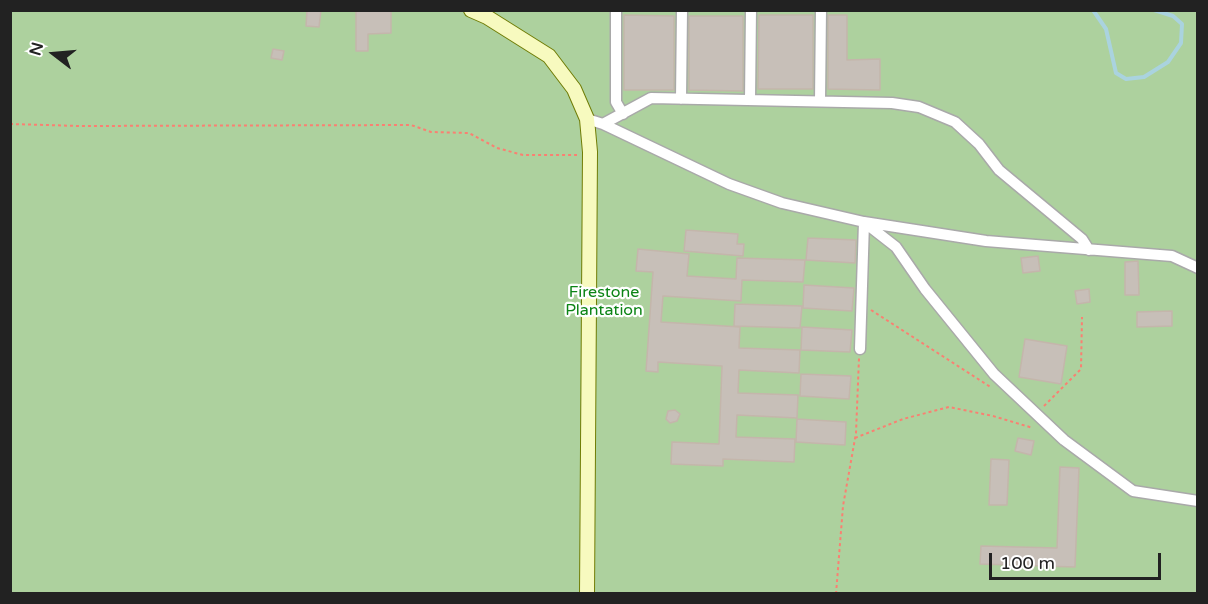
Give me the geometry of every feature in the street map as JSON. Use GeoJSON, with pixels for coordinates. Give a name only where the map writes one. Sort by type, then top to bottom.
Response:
{"type":"FeatureCollection","features":[{"type":"Feature","properties":{"kind":"street"},"geometry":{"type":"LineString","coordinates":[[471,10],[485,14],[549,56],[574,89],[586,119],[590,152],[587,594]]}},
{"type":"Feature","properties":{"kind":"street"},"geometry":{"type":"LineString","coordinates":[[616,10],[616,102],[623,114]]}},
{"type":"Feature","properties":{"kind":"street"},"geometry":{"type":"LineString","coordinates":[[681,99],[682,10]]}},
{"type":"Feature","properties":{"kind":"street"},"geometry":{"type":"LineString","coordinates":[[750,100],[751,10]]}},
{"type":"Feature","properties":{"kind":"street"},"geometry":{"type":"LineString","coordinates":[[820,102],[821,10]]}},
{"type":"Feature","properties":{"kind":"street"},"geometry":{"type":"LineString","coordinates":[[603,124],[651,98],[901,104],[919,107],[956,122],[979,144],[999,170],[1082,238],[1089,250]]}},
{"type":"Feature","properties":{"kind":"street"},"geometry":{"type":"LineString","coordinates":[[586,119],[603,124],[729,184],[782,203],[864,222],[986,241],[1172,256],[1197,268]]}},
{"type":"Feature","properties":{"kind":"street"},"geometry":{"type":"LineString","coordinates":[[860,349],[864,222]]}},
{"type":"Feature","properties":{"kind":"street"},"geometry":{"type":"LineString","coordinates":[[864,222],[896,247],[925,290],[994,374],[1064,440],[1133,491],[1197,501]]}},
{"type":"Feature","properties":{"kind":"path"},"geometry":{"type":"LineString","coordinates":[[10,124],[80,126],[411,125],[431,132],[469,133],[496,148],[523,155],[570,157],[590,152]]}},
{"type":"Feature","properties":{"kind":"path"},"geometry":{"type":"LineString","coordinates":[[836,594],[843,506],[855,438],[860,349]]}},
{"type":"Feature","properties":{"kind":"path"},"geometry":{"type":"LineString","coordinates":[[855,438],[903,419],[949,407],[993,416],[1037,429]]}},
{"type":"Feature","properties":{"kind":"green space","name":"Firestone Plantation"},"geometry":{"type":"Polygon","coordinates":[[[11,11],[1197,11],[1197,593],[11,593],[11,11]]]}},
{"type":"Feature","properties":{"kind":"building"},"geometry":{"type":"Polygon","coordinates":[[[307,10],[321,10],[319,27],[306,26],[307,10]]]}},
{"type":"Feature","properties":{"kind":"building"},"geometry":{"type":"Polygon","coordinates":[[[356,10],[391,10],[391,33],[368,34],[368,51],[356,51],[356,10]]]}},
{"type":"Feature","properties":{"kind":"building"},"geometry":{"type":"Polygon","coordinates":[[[624,15],[674,16],[674,90],[624,90],[624,15]]]}},
{"type":"Feature","properties":{"kind":"building"},"geometry":{"type":"Polygon","coordinates":[[[759,15],[813,15],[813,89],[758,89],[759,15]]]}},
{"type":"Feature","properties":{"kind":"building"},"geometry":{"type":"Polygon","coordinates":[[[828,15],[847,15],[847,60],[880,59],[880,90],[828,89],[828,15]]]}},
{"type":"Feature","properties":{"kind":"building"},"geometry":{"type":"Polygon","coordinates":[[[689,16],[743,16],[743,91],[689,90],[689,16]]]}},
{"type":"Feature","properties":{"kind":"building"},"geometry":{"type":"Polygon","coordinates":[[[273,49],[284,51],[282,60],[271,58],[273,49]]]}},
{"type":"Feature","properties":{"kind":"building"},"geometry":{"type":"Polygon","coordinates":[[[686,230],[738,234],[737,244],[744,244],[743,256],[684,251],[686,230]]]}},
{"type":"Feature","properties":{"kind":"building"},"geometry":{"type":"Polygon","coordinates":[[[808,238],[856,240],[855,263],[806,260],[808,238]]]}},
{"type":"Feature","properties":{"kind":"building"},"geometry":{"type":"Polygon","coordinates":[[[638,249],[689,254],[687,276],[736,279],[737,258],[805,260],[803,282],[742,280],[741,301],[663,296],[661,322],[740,327],[739,348],[800,350],[799,373],[739,370],[738,393],[798,395],[797,418],[737,415],[736,437],[795,439],[794,462],[723,459],[723,466],[671,464],[672,442],[719,444],[722,366],[658,362],[658,372],[646,371],[653,272],[636,271],[638,249]]]}},
{"type":"Feature","properties":{"kind":"building"},"geometry":{"type":"Polygon","coordinates":[[[1038,256],[1040,271],[1023,273],[1021,258],[1038,256]]]}},
{"type":"Feature","properties":{"kind":"building"},"geometry":{"type":"Polygon","coordinates":[[[1138,261],[1139,295],[1125,295],[1125,262],[1138,261]]]}},
{"type":"Feature","properties":{"kind":"building"},"geometry":{"type":"Polygon","coordinates":[[[804,285],[854,288],[852,311],[803,308],[804,285]]]}},
{"type":"Feature","properties":{"kind":"building"},"geometry":{"type":"Polygon","coordinates":[[[1089,289],[1090,302],[1077,304],[1075,291],[1089,289]]]}},
{"type":"Feature","properties":{"kind":"building"},"geometry":{"type":"Polygon","coordinates":[[[735,304],[802,306],[800,328],[734,326],[735,304]]]}},
{"type":"Feature","properties":{"kind":"building"},"geometry":{"type":"Polygon","coordinates":[[[1172,311],[1172,326],[1137,327],[1137,312],[1172,311]]]}},
{"type":"Feature","properties":{"kind":"building"},"geometry":{"type":"Polygon","coordinates":[[[802,327],[852,330],[850,352],[801,350],[802,327]]]}},
{"type":"Feature","properties":{"kind":"building"},"geometry":{"type":"Polygon","coordinates":[[[1025,339],[1067,346],[1061,384],[1019,377],[1025,339]]]}},
{"type":"Feature","properties":{"kind":"building"},"geometry":{"type":"Polygon","coordinates":[[[801,374],[851,376],[849,399],[800,396],[801,374]]]}},
{"type":"Feature","properties":{"kind":"building"},"geometry":{"type":"Polygon","coordinates":[[[675,410],[680,414],[677,421],[670,423],[666,419],[668,411],[675,410]]]}},
{"type":"Feature","properties":{"kind":"building"},"geometry":{"type":"Polygon","coordinates":[[[797,419],[846,422],[845,445],[796,442],[797,419]]]}},
{"type":"Feature","properties":{"kind":"building"},"geometry":{"type":"Polygon","coordinates":[[[1018,438],[1034,441],[1031,455],[1015,451],[1018,438]]]}},
{"type":"Feature","properties":{"kind":"building"},"geometry":{"type":"Polygon","coordinates":[[[991,459],[1009,460],[1007,505],[989,505],[991,459]]]}},
{"type":"Feature","properties":{"kind":"building"},"geometry":{"type":"Polygon","coordinates":[[[1060,467],[1079,468],[1075,567],[980,564],[981,546],[1057,548],[1060,467]]]}},
{"type":"Feature","properties":{"kind":"waterway"},"geometry":{"type":"LineString","coordinates":[[1093,10],[1106,29],[1116,73],[1126,79],[1144,77],[1168,62],[1181,43],[1182,24],[1173,16],[1154,10]]}}]}
